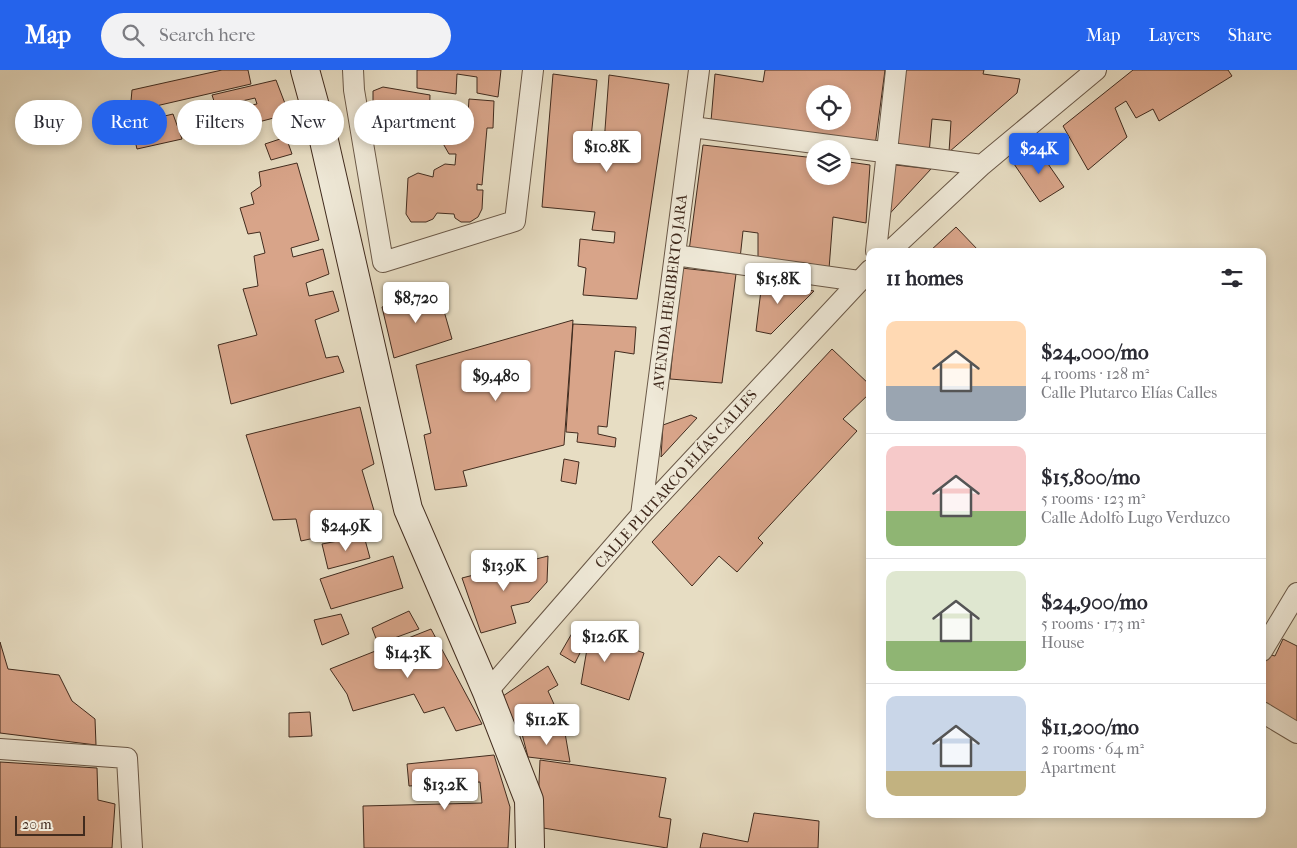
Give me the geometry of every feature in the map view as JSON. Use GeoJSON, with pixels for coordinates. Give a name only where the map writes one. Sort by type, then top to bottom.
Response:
{"type":"FeatureCollection","features":[{"type":"Feature","properties":{"kind":"main road"},"geometry":{"type":"LineString","coordinates":[[305,70],[322,132],[408,508],[487,692],[529,800],[530,848]]}},
{"type":"Feature","properties":{"kind":"street"},"geometry":{"type":"LineString","coordinates":[[353,70],[354,90],[383,262],[515,220],[533,70]]}},
{"type":"Feature","properties":{"kind":"street","name":"AVENIDA HERIBERTO JARA"},"geometry":{"type":"LineString","coordinates":[[641,515],[699,70]]}},
{"type":"Feature","properties":{"kind":"street"},"geometry":{"type":"LineString","coordinates":[[876,248],[896,70]]}},
{"type":"Feature","properties":{"kind":"street"},"geometry":{"type":"LineString","coordinates":[[893,248],[982,166],[1096,70]]}},
{"type":"Feature","properties":{"kind":"street"},"geometry":{"type":"LineString","coordinates":[[692,126],[982,166]]}},
{"type":"Feature","properties":{"kind":"street"},"geometry":{"type":"LineString","coordinates":[[675,255],[864,276]]}},
{"type":"Feature","properties":{"kind":"street","name":"CALLE PLUTARCO ELÍAS CALLES"},"geometry":{"type":"LineString","coordinates":[[487,692],[641,515],[864,276]]}},
{"type":"Feature","properties":{"kind":"street"},"geometry":{"type":"LineString","coordinates":[[1266,645],[1297,593]]}},
{"type":"Feature","properties":{"kind":"street"},"geometry":{"type":"LineString","coordinates":[[1266,714],[1297,733]]}},
{"type":"Feature","properties":{"kind":"street"},"geometry":{"type":"LineString","coordinates":[[0,749],[127,758],[132,848]]}},
{"type":"Feature","properties":{"kind":"building"},"geometry":{"type":"Polygon","coordinates":[[[222,70],[248,70],[251,84],[167,103],[167,100],[131,100],[132,90],[222,70]]]}},
{"type":"Feature","properties":{"kind":"building"},"geometry":{"type":"Polygon","coordinates":[[[417,70],[501,70],[498,97],[477,93],[477,77],[457,74],[456,94],[417,88],[417,70]]]}},
{"type":"Feature","properties":{"kind":"building"},"geometry":{"type":"Polygon","coordinates":[[[765,70],[885,70],[875,146],[851,142],[851,140],[836,140],[711,121],[715,74],[763,82],[765,70]]]}},
{"type":"Feature","properties":{"kind":"building"},"geometry":{"type":"Polygon","coordinates":[[[899,70],[984,70],[983,74],[1020,79],[1017,93],[949,152],[951,121],[932,119],[929,154],[893,149],[899,70]]]}},
{"type":"Feature","properties":{"kind":"building"},"geometry":{"type":"Polygon","coordinates":[[[1133,70],[1228,70],[1232,76],[1159,121],[1153,109],[1136,118],[1126,101],[1115,108],[1127,137],[1088,170],[1063,126],[1133,70]]]}},
{"type":"Feature","properties":{"kind":"building"},"geometry":{"type":"Polygon","coordinates":[[[553,74],[597,80],[589,157],[603,157],[609,75],[669,84],[637,299],[583,295],[586,268],[578,266],[580,239],[614,243],[615,232],[592,230],[595,212],[542,207],[553,74]]]}},
{"type":"Feature","properties":{"kind":"building"},"geometry":{"type":"Polygon","coordinates":[[[276,80],[284,100],[272,100],[272,118],[262,121],[262,100],[256,100],[255,98],[246,100],[214,100],[212,95],[276,80]]]}},
{"type":"Feature","properties":{"kind":"building"},"geometry":{"type":"Polygon","coordinates":[[[383,87],[430,95],[430,100],[373,100],[373,91],[383,87]]]}},
{"type":"Feature","properties":{"kind":"building"},"geometry":{"type":"Polygon","coordinates":[[[469,99],[494,101],[493,128],[487,128],[482,185],[477,184],[477,190],[483,190],[482,209],[478,217],[470,222],[461,222],[455,218],[454,214],[437,213],[433,219],[426,222],[411,222],[406,214],[408,178],[418,173],[433,177],[434,170],[445,164],[455,165],[456,154],[449,154],[444,145],[474,145],[474,100],[469,99]]]}},
{"type":"Feature","properties":{"kind":"building"},"geometry":{"type":"Polygon","coordinates":[[[173,114],[177,125],[177,140],[167,142],[167,115],[173,114]]]}},
{"type":"Feature","properties":{"kind":"building"},"geometry":{"type":"Polygon","coordinates":[[[272,142],[272,145],[289,145],[292,154],[271,160],[265,144],[272,142]]]}},
{"type":"Feature","properties":{"kind":"building"},"geometry":{"type":"Polygon","coordinates":[[[136,145],[155,145],[137,149],[136,145]]]}},
{"type":"Feature","properties":{"kind":"building"},"geometry":{"type":"Polygon","coordinates":[[[703,145],[806,157],[806,185],[851,185],[851,162],[870,165],[866,223],[833,217],[829,269],[758,260],[758,233],[743,231],[740,259],[689,251],[703,145]]]}},
{"type":"Feature","properties":{"kind":"building"},"geometry":{"type":"Polygon","coordinates":[[[1037,148],[1064,187],[1040,202],[1014,164],[1037,148]]]}},
{"type":"Feature","properties":{"kind":"building"},"geometry":{"type":"Polygon","coordinates":[[[297,163],[319,240],[291,248],[293,257],[323,249],[329,274],[306,283],[309,296],[333,291],[339,311],[315,320],[326,358],[338,356],[344,372],[231,404],[218,345],[257,335],[243,289],[258,286],[254,256],[265,253],[260,232],[248,234],[240,208],[254,204],[251,193],[261,186],[259,172],[297,163]]]}},
{"type":"Feature","properties":{"kind":"building"},"geometry":{"type":"Polygon","coordinates":[[[887,164],[931,169],[882,222],[887,164]]]}},
{"type":"Feature","properties":{"kind":"building"},"geometry":{"type":"Polygon","coordinates":[[[956,227],[976,248],[933,248],[956,227]]]}},
{"type":"Feature","properties":{"kind":"building"},"geometry":{"type":"Polygon","coordinates":[[[681,268],[736,274],[722,383],[670,379],[681,268]]]}},
{"type":"Feature","properties":{"kind":"building"},"geometry":{"type":"Polygon","coordinates":[[[762,282],[814,291],[771,334],[756,331],[762,282]]]}},
{"type":"Feature","properties":{"kind":"building"},"geometry":{"type":"Polygon","coordinates":[[[438,290],[452,339],[394,358],[382,307],[438,290]]]}},
{"type":"Feature","properties":{"kind":"building"},"geometry":{"type":"Polygon","coordinates":[[[573,320],[564,445],[463,471],[467,486],[435,490],[424,435],[431,433],[416,365],[573,320]]]}},
{"type":"Feature","properties":{"kind":"building"},"geometry":{"type":"Polygon","coordinates":[[[573,324],[636,327],[634,354],[615,351],[607,427],[598,426],[598,434],[616,438],[615,447],[577,442],[578,433],[566,432],[573,324]]]}},
{"type":"Feature","properties":{"kind":"building"},"geometry":{"type":"Polygon","coordinates":[[[832,349],[866,381],[866,397],[843,419],[857,431],[758,538],[763,543],[737,572],[719,556],[692,586],[652,542],[832,349]]]}},
{"type":"Feature","properties":{"kind":"building"},"geometry":{"type":"Polygon","coordinates":[[[360,407],[374,464],[362,470],[378,524],[301,541],[296,519],[273,520],[246,435],[360,407]]]}},
{"type":"Feature","properties":{"kind":"building"},"geometry":{"type":"Polygon","coordinates":[[[691,415],[697,418],[661,457],[663,425],[691,415]]]}},
{"type":"Feature","properties":{"kind":"building"},"geometry":{"type":"Polygon","coordinates":[[[564,459],[579,462],[576,484],[561,481],[564,459]]]}},
{"type":"Feature","properties":{"kind":"building"},"geometry":{"type":"Polygon","coordinates":[[[364,536],[370,558],[328,569],[322,544],[364,536]]]}},
{"type":"Feature","properties":{"kind":"building"},"geometry":{"type":"Polygon","coordinates":[[[393,556],[403,588],[331,609],[320,579],[393,556]]]}},
{"type":"Feature","properties":{"kind":"building"},"geometry":{"type":"Polygon","coordinates":[[[548,556],[547,582],[529,602],[511,606],[516,623],[481,633],[462,578],[548,556]]]}},
{"type":"Feature","properties":{"kind":"building"},"geometry":{"type":"Polygon","coordinates":[[[409,611],[419,629],[378,644],[372,628],[409,611]]]}},
{"type":"Feature","properties":{"kind":"building"},"geometry":{"type":"Polygon","coordinates":[[[341,614],[349,634],[322,645],[314,620],[341,614]]]}},
{"type":"Feature","properties":{"kind":"building"},"geometry":{"type":"Polygon","coordinates":[[[575,628],[644,653],[629,700],[581,684],[587,649],[583,647],[575,663],[560,654],[575,628]]]}},
{"type":"Feature","properties":{"kind":"building"},"geometry":{"type":"Polygon","coordinates":[[[431,629],[482,724],[456,731],[444,707],[424,713],[414,694],[353,711],[347,694],[330,669],[431,629]]]}},
{"type":"Feature","properties":{"kind":"building"},"geometry":{"type":"Polygon","coordinates":[[[1283,639],[1297,646],[1297,725],[1266,707],[1266,654],[1275,656],[1283,639]]]}},
{"type":"Feature","properties":{"kind":"building"},"geometry":{"type":"Polygon","coordinates":[[[0,642],[8,669],[59,675],[72,701],[95,719],[96,745],[0,733],[0,642]]]}},
{"type":"Feature","properties":{"kind":"building"},"geometry":{"type":"Polygon","coordinates":[[[548,666],[558,685],[548,691],[558,713],[519,733],[500,698],[548,666]]]}},
{"type":"Feature","properties":{"kind":"building"},"geometry":{"type":"Polygon","coordinates":[[[310,712],[312,736],[289,737],[289,713],[310,712]]]}},
{"type":"Feature","properties":{"kind":"building"},"geometry":{"type":"Polygon","coordinates":[[[565,733],[570,762],[528,757],[522,734],[565,733]]]}},
{"type":"Feature","properties":{"kind":"building"},"geometry":{"type":"Polygon","coordinates":[[[494,755],[510,807],[508,848],[364,848],[363,806],[482,803],[480,782],[409,786],[407,764],[494,755]]]}},
{"type":"Feature","properties":{"kind":"building"},"geometry":{"type":"Polygon","coordinates":[[[540,760],[666,778],[659,817],[671,819],[667,848],[537,827],[540,760]]]}},
{"type":"Feature","properties":{"kind":"building"},"geometry":{"type":"Polygon","coordinates":[[[0,762],[97,768],[98,800],[115,804],[112,848],[0,848],[0,762]]]}},
{"type":"Feature","properties":{"kind":"building"},"geometry":{"type":"Polygon","coordinates":[[[754,813],[819,821],[818,848],[700,848],[703,833],[748,842],[754,813]]]}}]}
